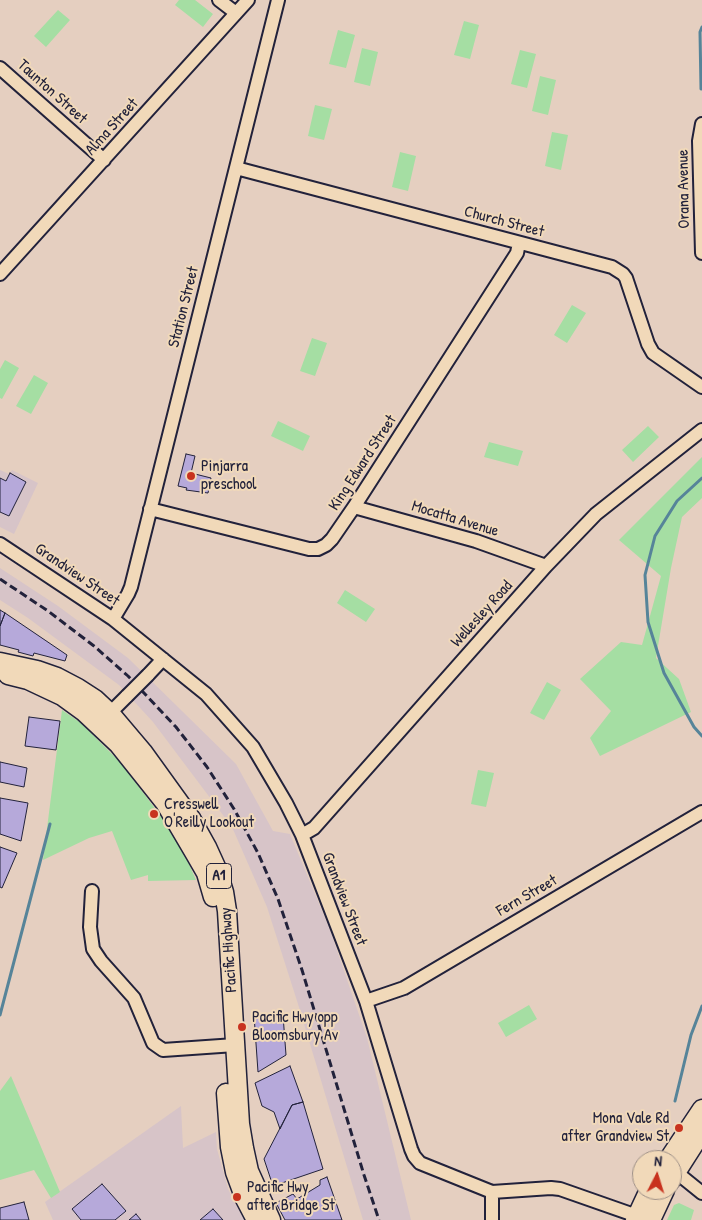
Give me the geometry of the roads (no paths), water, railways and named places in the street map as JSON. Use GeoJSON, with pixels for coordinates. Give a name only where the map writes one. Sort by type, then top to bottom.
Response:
{"type":"FeatureCollection","features":[{"type":"Feature","properties":{"kind":"highway","name":"Pacific Highway"},"geometry":{"type":"LineString","coordinates":[[0,662],[37,670],[58,677],[94,699],[104,719]]}},
{"type":"Feature","properties":{"kind":"highway","name":"Pacific Highway"},"geometry":{"type":"LineString","coordinates":[[0,673],[28,680],[46,688],[76,707],[104,719],[143,752],[192,820],[207,847],[217,869],[227,911],[230,1045],[227,1123],[230,1147],[235,1172],[245,1199],[256,1220]]}},
{"type":"Feature","properties":{"kind":"highway","name":"Pacific Highway"},"geometry":{"type":"LineString","coordinates":[[230,1045],[248,1171],[270,1220]]}},
{"type":"Feature","properties":{"kind":"highway"},"geometry":{"type":"LineString","coordinates":[[682,1150],[702,1109]]}},
{"type":"Feature","properties":{"kind":"highway"},"geometry":{"type":"LineString","coordinates":[[682,1157],[702,1132]]}},
{"type":"Feature","properties":{"kind":"highway"},"geometry":{"type":"LineString","coordinates":[[641,1219],[646,1200]]}},
{"type":"Feature","properties":{"kind":"highway"},"geometry":{"type":"LineString","coordinates":[[641,1219],[657,1200]]}},
{"type":"Feature","properties":{"kind":"street"},"geometry":{"type":"LineString","coordinates":[[219,0],[236,13]]}},
{"type":"Feature","properties":{"kind":"street","name":"Alma Street"},"geometry":{"type":"LineString","coordinates":[[1,272],[248,0]]}},
{"type":"Feature","properties":{"kind":"street","name":"Station Street"},"geometry":{"type":"LineString","coordinates":[[113,619],[128,594],[278,0]]}},
{"type":"Feature","properties":{"kind":"street","name":"Taunton Street"},"geometry":{"type":"LineString","coordinates":[[0,68],[104,160]]}},
{"type":"Feature","properties":{"kind":"street","name":"Orana Avenue"},"geometry":{"type":"LineString","coordinates":[[702,124],[699,141],[702,253]]}},
{"type":"Feature","properties":{"kind":"street","name":"Church Street"},"geometry":{"type":"LineString","coordinates":[[236,168],[612,267],[623,274],[628,284],[650,349],[658,357],[702,387]]}},
{"type":"Feature","properties":{"kind":"street","name":"King Edward Street"},"geometry":{"type":"LineString","coordinates":[[150,509],[309,549],[318,549],[326,545],[354,507],[517,253],[519,242]]}},
{"type":"Feature","properties":{"kind":"street","name":"Wellesley Road"},"geometry":{"type":"LineString","coordinates":[[302,835],[314,828],[546,566],[596,514],[702,430]]}},
{"type":"Feature","properties":{"kind":"street","name":"Mocatta Avenue"},"geometry":{"type":"LineString","coordinates":[[354,507],[476,541],[546,566]]}},
{"type":"Feature","properties":{"kind":"street","name":"Grandview Street"},"geometry":{"type":"LineString","coordinates":[[0,544],[113,619],[206,694],[253,747],[286,803],[302,835],[366,1001],[414,1156],[420,1163],[492,1192],[560,1189],[641,1219]]}},
{"type":"Feature","properties":{"kind":"street"},"geometry":{"type":"LineString","coordinates":[[104,719],[163,660]]}},
{"type":"Feature","properties":{"kind":"street","name":"Fern Street"},"geometry":{"type":"LineString","coordinates":[[366,1001],[404,988],[702,812]]}},
{"type":"Feature","properties":{"kind":"street"},"geometry":{"type":"LineString","coordinates":[[92,891],[90,927],[93,949],[101,961],[134,998],[153,1043],[163,1050],[230,1045]]}},
{"type":"Feature","properties":{"kind":"street"},"geometry":{"type":"LineString","coordinates":[[682,1178],[702,1193]]}},
{"type":"Feature","properties":{"kind":"street"},"geometry":{"type":"LineString","coordinates":[[492,1192],[492,1220]]}},
{"type":"Feature","properties":{"kind":"waterway"},"geometry":{"type":"LineString","coordinates":[[701,89],[700,32],[702,27]]}},
{"type":"Feature","properties":{"kind":"waterway"},"geometry":{"type":"LineString","coordinates":[[702,478],[677,501],[655,536],[645,575],[648,622],[664,673],[694,727],[702,736]]}},
{"type":"Feature","properties":{"kind":"waterway"},"geometry":{"type":"LineString","coordinates":[[0,1015],[50,824]]}},
{"type":"Feature","properties":{"kind":"waterway"},"geometry":{"type":"LineString","coordinates":[[675,1101],[691,1035],[702,1006]]}},
{"type":"Feature","properties":{"kind":"railway"},"geometry":{"type":"LineString","coordinates":[[0,579],[48,611],[94,646],[128,676],[176,727],[207,767],[234,809],[258,853],[278,899],[302,970],[379,1220]]}},
{"type":"Feature","properties":{"kind":"place","name":"Pinjarra preschool"},"geometry":{"type":"Point","coordinates":[191,476]}},
{"type":"Feature","properties":{"kind":"place","name":"Cresswell O'Reilly Lookout"},"geometry":{"type":"Point","coordinates":[154,814]}},
{"type":"Feature","properties":{"kind":"place","name":"Pacific Hwy opp Bloomsbury Av"},"geometry":{"type":"Point","coordinates":[242,1027]}},
{"type":"Feature","properties":{"kind":"place","name":"Mona Vale Rd after Grandview St"},"geometry":{"type":"Point","coordinates":[679,1128]}},
{"type":"Feature","properties":{"kind":"place","name":"Pacific Hwy after Bridge St"},"geometry":{"type":"Point","coordinates":[237,1197]}}]}
